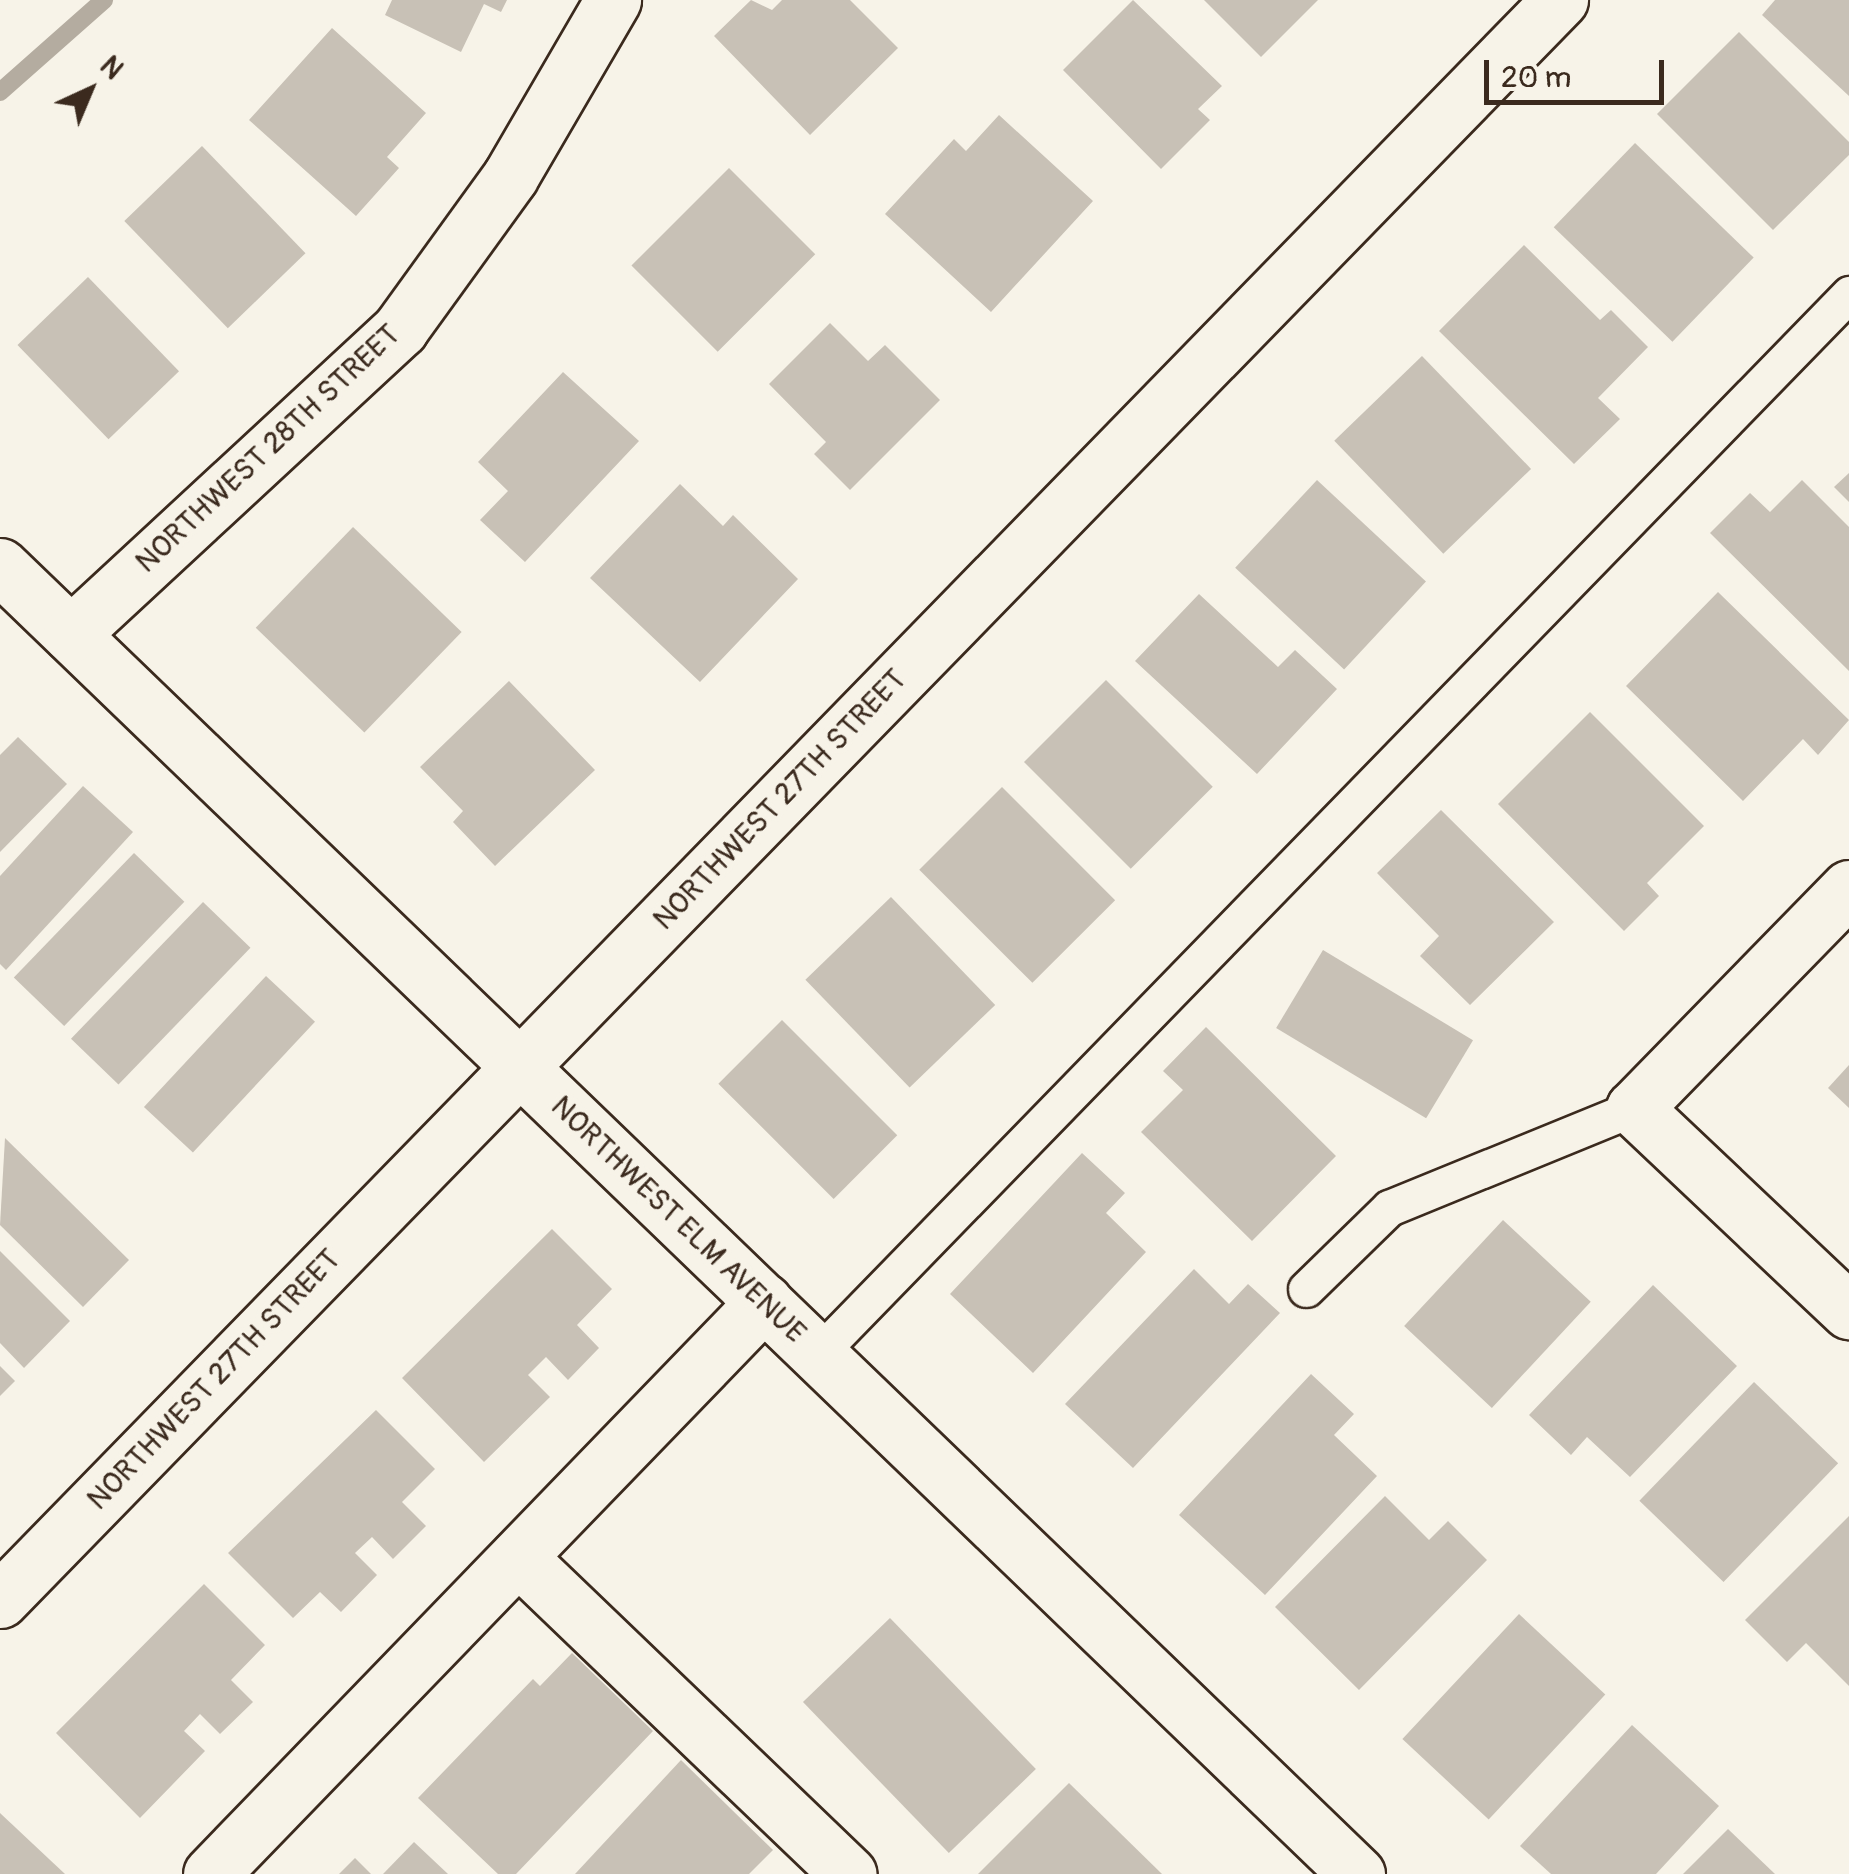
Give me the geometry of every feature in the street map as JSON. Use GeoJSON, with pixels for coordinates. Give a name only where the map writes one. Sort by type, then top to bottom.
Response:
{"type":"FeatureCollection","features":[{"type":"Feature","properties":{"kind":"street","name":"NORTHWEST 28TH STREET"},"geometry":{"type":"LineString","coordinates":[[70,634],[400,329],[510,177],[612,0]]}},
{"type":"Feature","properties":{"kind":"street","name":"NORTHWEST 27TH STREET"},"geometry":{"type":"LineString","coordinates":[[0,1600],[1560,0]]}},
{"type":"Feature","properties":{"kind":"street","name":"NORTHWEST ELM AVENUE"},"geometry":{"type":"LineString","coordinates":[[0,566],[1356,1874]]}},
{"type":"Feature","properties":{"kind":"street"},"geometry":{"type":"LineString","coordinates":[[1849,888],[1634,1108],[1849,1311]]}},
{"type":"Feature","properties":{"kind":"street"},"geometry":{"type":"LineString","coordinates":[[211,1874],[764,1302]]}},
{"type":"Feature","properties":{"kind":"street"},"geometry":{"type":"LineString","coordinates":[[518,1557],[848,1874]]}},
{"type":"Feature","properties":{"kind":"lane"},"geometry":{"type":"LineString","coordinates":[[818,1354],[1849,294]]}},
{"type":"Feature","properties":{"kind":"lane"},"geometry":{"type":"LineString","coordinates":[[1306,1289],[1389,1208],[1634,1108]]}},
{"type":"Feature","properties":{"kind":"building"},"geometry":{"type":"Polygon","coordinates":[[[392,0],[507,0],[501,12],[484,4],[461,52],[385,15],[392,0]]]}},
{"type":"Feature","properties":{"kind":"building"},"geometry":{"type":"Polygon","coordinates":[[[751,0],[772,10],[782,0],[850,0],[898,48],[810,135],[714,36],[751,0]]]}},
{"type":"Feature","properties":{"kind":"building"},"geometry":{"type":"Polygon","coordinates":[[[1133,0],[1222,86],[1198,109],[1210,120],[1161,169],[1063,70],[1133,0]]]}},
{"type":"Feature","properties":{"kind":"building"},"geometry":{"type":"Polygon","coordinates":[[[1204,0],[1318,0],[1261,57],[1204,0]]]}},
{"type":"Feature","properties":{"kind":"building"},"geometry":{"type":"Polygon","coordinates":[[[1775,0],[1849,0],[1849,96],[1762,15],[1775,0]]]}},
{"type":"Feature","properties":{"kind":"building"},"geometry":{"type":"Polygon","coordinates":[[[332,28],[426,113],[387,157],[399,168],[356,216],[249,120],[332,28]]]}},
{"type":"Feature","properties":{"kind":"building"},"geometry":{"type":"Polygon","coordinates":[[[1739,32],[1849,142],[1849,155],[1773,230],[1657,114],[1739,32]]]}},
{"type":"Feature","properties":{"kind":"building"},"geometry":{"type":"Polygon","coordinates":[[[999,115],[1093,201],[991,312],[885,214],[954,139],[966,151],[999,115]]]}},
{"type":"Feature","properties":{"kind":"building"},"geometry":{"type":"Polygon","coordinates":[[[1635,143],[1754,258],[1672,342],[1554,227],[1635,143]]]}},
{"type":"Feature","properties":{"kind":"building"},"geometry":{"type":"Polygon","coordinates":[[[202,146],[306,253],[228,328],[124,221],[202,146]]]}},
{"type":"Feature","properties":{"kind":"building"},"geometry":{"type":"Polygon","coordinates":[[[729,168],[815,254],[718,352],[631,266],[729,168]]]}},
{"type":"Feature","properties":{"kind":"building"},"geometry":{"type":"Polygon","coordinates":[[[1524,245],[1600,320],[1611,310],[1648,347],[1598,398],[1620,419],[1574,464],[1439,331],[1524,245]]]}},
{"type":"Feature","properties":{"kind":"building"},"geometry":{"type":"Polygon","coordinates":[[[88,277],[179,371],[109,439],[18,345],[88,277]]]}},
{"type":"Feature","properties":{"kind":"building"},"geometry":{"type":"Polygon","coordinates":[[[830,323],[868,361],[885,345],[940,400],[850,490],[814,454],[826,442],[769,384],[830,323]]]}},
{"type":"Feature","properties":{"kind":"building"},"geometry":{"type":"Polygon","coordinates":[[[1422,356],[1531,469],[1443,554],[1334,441],[1422,356]]]}},
{"type":"Feature","properties":{"kind":"building"},"geometry":{"type":"Polygon","coordinates":[[[563,372],[639,441],[525,562],[480,520],[508,491],[478,462],[563,372]]]}},
{"type":"Feature","properties":{"kind":"building"},"geometry":{"type":"Polygon","coordinates":[[[1849,473],[1849,502],[1834,487],[1849,473]]]}},
{"type":"Feature","properties":{"kind":"building"},"geometry":{"type":"Polygon","coordinates":[[[1317,480],[1426,582],[1344,669],[1235,568],[1317,480]]]}},
{"type":"Feature","properties":{"kind":"building"},"geometry":{"type":"Polygon","coordinates":[[[1802,480],[1849,527],[1849,671],[1710,533],[1750,493],[1770,512],[1802,480]]]}},
{"type":"Feature","properties":{"kind":"building"},"geometry":{"type":"Polygon","coordinates":[[[680,484],[723,526],[733,515],[798,579],[700,682],[590,578],[680,484]]]}},
{"type":"Feature","properties":{"kind":"building"},"geometry":{"type":"Polygon","coordinates":[[[353,527],[462,632],[364,733],[256,628],[353,527]]]}},
{"type":"Feature","properties":{"kind":"building"},"geometry":{"type":"Polygon","coordinates":[[[1718,592],[1849,720],[1818,755],[1803,739],[1743,801],[1626,686],[1718,592]]]}},
{"type":"Feature","properties":{"kind":"building"},"geometry":{"type":"Polygon","coordinates":[[[1199,594],[1278,667],[1295,650],[1337,689],[1257,774],[1135,661],[1199,594]]]}},
{"type":"Feature","properties":{"kind":"building"},"geometry":{"type":"Polygon","coordinates":[[[1106,680],[1213,787],[1131,869],[1024,762],[1106,680]]]}},
{"type":"Feature","properties":{"kind":"building"},"geometry":{"type":"Polygon","coordinates":[[[509,681],[595,770],[495,866],[453,822],[463,811],[420,767],[509,681]]]}},
{"type":"Feature","properties":{"kind":"building"},"geometry":{"type":"Polygon","coordinates":[[[1590,712],[1704,826],[1647,883],[1659,896],[1624,931],[1498,804],[1590,712]]]}},
{"type":"Feature","properties":{"kind":"building"},"geometry":{"type":"Polygon","coordinates":[[[18,737],[67,784],[0,852],[0,755],[18,737]]]}},
{"type":"Feature","properties":{"kind":"building"},"geometry":{"type":"Polygon","coordinates":[[[83,786],[133,832],[6,970],[0,964],[0,876],[83,786]]]}},
{"type":"Feature","properties":{"kind":"building"},"geometry":{"type":"Polygon","coordinates":[[[1002,787],[1115,900],[1032,983],[919,870],[1002,787]]]}},
{"type":"Feature","properties":{"kind":"building"},"geometry":{"type":"Polygon","coordinates":[[[1441,810],[1554,922],[1470,1005],[1420,956],[1439,936],[1377,873],[1441,810]]]}},
{"type":"Feature","properties":{"kind":"building"},"geometry":{"type":"Polygon","coordinates":[[[134,853],[184,902],[64,1026],[14,977],[134,853]]]}},
{"type":"Feature","properties":{"kind":"building"},"geometry":{"type":"Polygon","coordinates":[[[891,897],[995,1005],[910,1088],[805,980],[891,897]]]}},
{"type":"Feature","properties":{"kind":"building"},"geometry":{"type":"Polygon","coordinates":[[[203,902],[250,948],[118,1085],[71,1039],[203,902]]]}},
{"type":"Feature","properties":{"kind":"building"},"geometry":{"type":"Polygon","coordinates":[[[1323,950],[1473,1040],[1426,1118],[1276,1028],[1323,950]]]}},
{"type":"Feature","properties":{"kind":"building"},"geometry":{"type":"Polygon","coordinates":[[[266,976],[315,1022],[193,1153],[144,1107],[266,976]]]}},
{"type":"Feature","properties":{"kind":"building"},"geometry":{"type":"Polygon","coordinates":[[[782,1020],[897,1135],[834,1199],[718,1084],[782,1020]]]}},
{"type":"Feature","properties":{"kind":"building"},"geometry":{"type":"Polygon","coordinates":[[[1206,1027],[1336,1156],[1252,1241],[1141,1132],[1183,1090],[1163,1071],[1206,1027]]]}},
{"type":"Feature","properties":{"kind":"building"},"geometry":{"type":"Polygon","coordinates":[[[1849,1065],[1849,1108],[1828,1088],[1849,1065]]]}},
{"type":"Feature","properties":{"kind":"building"},"geometry":{"type":"Polygon","coordinates":[[[5,1138],[129,1260],[83,1307],[0,1225],[5,1138]]]}},
{"type":"Feature","properties":{"kind":"building"},"geometry":{"type":"Polygon","coordinates":[[[1082,1153],[1125,1193],[1106,1213],[1146,1252],[1033,1373],[950,1294],[1082,1153]]]}},
{"type":"Feature","properties":{"kind":"building"},"geometry":{"type":"Polygon","coordinates":[[[1503,1220],[1591,1302],[1492,1408],[1404,1326],[1503,1220]]]}},
{"type":"Feature","properties":{"kind":"building"},"geometry":{"type":"Polygon","coordinates":[[[552,1229],[612,1289],[577,1325],[599,1348],[568,1380],[546,1357],[528,1375],[550,1397],[484,1462],[402,1378],[552,1229]]]}},
{"type":"Feature","properties":{"kind":"building"},"geometry":{"type":"Polygon","coordinates":[[[0,1251],[70,1321],[24,1368],[0,1343],[0,1251]]]}},
{"type":"Feature","properties":{"kind":"building"},"geometry":{"type":"Polygon","coordinates":[[[1194,1269],[1229,1304],[1248,1284],[1280,1313],[1133,1468],[1065,1404],[1194,1269]]]}},
{"type":"Feature","properties":{"kind":"building"},"geometry":{"type":"Polygon","coordinates":[[[1653,1285],[1737,1366],[1630,1477],[1587,1437],[1571,1455],[1529,1415],[1653,1285]]]}},
{"type":"Feature","properties":{"kind":"building"},"geometry":{"type":"Polygon","coordinates":[[[0,1366],[15,1381],[0,1396],[0,1366]]]}},
{"type":"Feature","properties":{"kind":"building"},"geometry":{"type":"Polygon","coordinates":[[[1311,1374],[1354,1414],[1334,1435],[1377,1476],[1265,1595],[1179,1515],[1311,1374]]]}},
{"type":"Feature","properties":{"kind":"building"},"geometry":{"type":"Polygon","coordinates":[[[1754,1382],[1838,1463],[1724,1582],[1639,1501],[1754,1382]]]}},
{"type":"Feature","properties":{"kind":"building"},"geometry":{"type":"Polygon","coordinates":[[[376,1410],[435,1469],[402,1502],[426,1526],[393,1559],[372,1537],[355,1553],[377,1575],[341,1612],[320,1592],[293,1618],[228,1553],[376,1410]]]}},
{"type":"Feature","properties":{"kind":"building"},"geometry":{"type":"Polygon","coordinates":[[[1385,1496],[1429,1540],[1448,1521],[1487,1560],[1359,1690],[1275,1607],[1385,1496]]]}},
{"type":"Feature","properties":{"kind":"building"},"geometry":{"type":"Polygon","coordinates":[[[1849,1516],[1849,1686],[1806,1643],[1787,1662],[1745,1620],[1849,1516]]]}},
{"type":"Feature","properties":{"kind":"building"},"geometry":{"type":"Polygon","coordinates":[[[204,1584],[265,1645],[231,1680],[253,1702],[220,1734],[200,1714],[184,1731],[205,1751],[140,1818],[56,1733],[204,1584]]]}},
{"type":"Feature","properties":{"kind":"building"},"geometry":{"type":"Polygon","coordinates":[[[1519,1614],[1605,1694],[1489,1820],[1402,1739],[1519,1614]]]}},
{"type":"Feature","properties":{"kind":"building"},"geometry":{"type":"Polygon","coordinates":[[[890,1618],[1036,1769],[949,1853],[803,1702],[890,1618]]]}},
{"type":"Feature","properties":{"kind":"building"},"geometry":{"type":"Polygon","coordinates":[[[572,1653],[653,1731],[516,1874],[498,1874],[418,1798],[533,1679],[540,1686],[572,1653]]]}},
{"type":"Feature","properties":{"kind":"building"},"geometry":{"type":"Polygon","coordinates":[[[1632,1725],[1719,1806],[1656,1874],[1551,1874],[1520,1846],[1632,1725]]]}},
{"type":"Feature","properties":{"kind":"building"},"geometry":{"type":"Polygon","coordinates":[[[681,1760],[773,1850],[749,1874],[575,1874],[681,1760]]]}},
{"type":"Feature","properties":{"kind":"building"},"geometry":{"type":"Polygon","coordinates":[[[1069,1783],[1162,1874],[978,1874],[1069,1783]]]}},
{"type":"Feature","properties":{"kind":"building"},"geometry":{"type":"Polygon","coordinates":[[[0,1813],[65,1874],[0,1874],[0,1813]]]}},
{"type":"Feature","properties":{"kind":"building"},"geometry":{"type":"Polygon","coordinates":[[[1728,1829],[1775,1874],[1683,1874],[1728,1829]]]}},
{"type":"Feature","properties":{"kind":"building"},"geometry":{"type":"Polygon","coordinates":[[[414,1842],[448,1874],[383,1874],[414,1842]]]}},
{"type":"Feature","properties":{"kind":"building"},"geometry":{"type":"Polygon","coordinates":[[[355,1858],[371,1874],[339,1874],[355,1858]]]}},
{"type":"Feature","properties":{"kind":"waterway"},"geometry":{"type":"LineString","coordinates":[[0,92],[104,0]]}}]}
